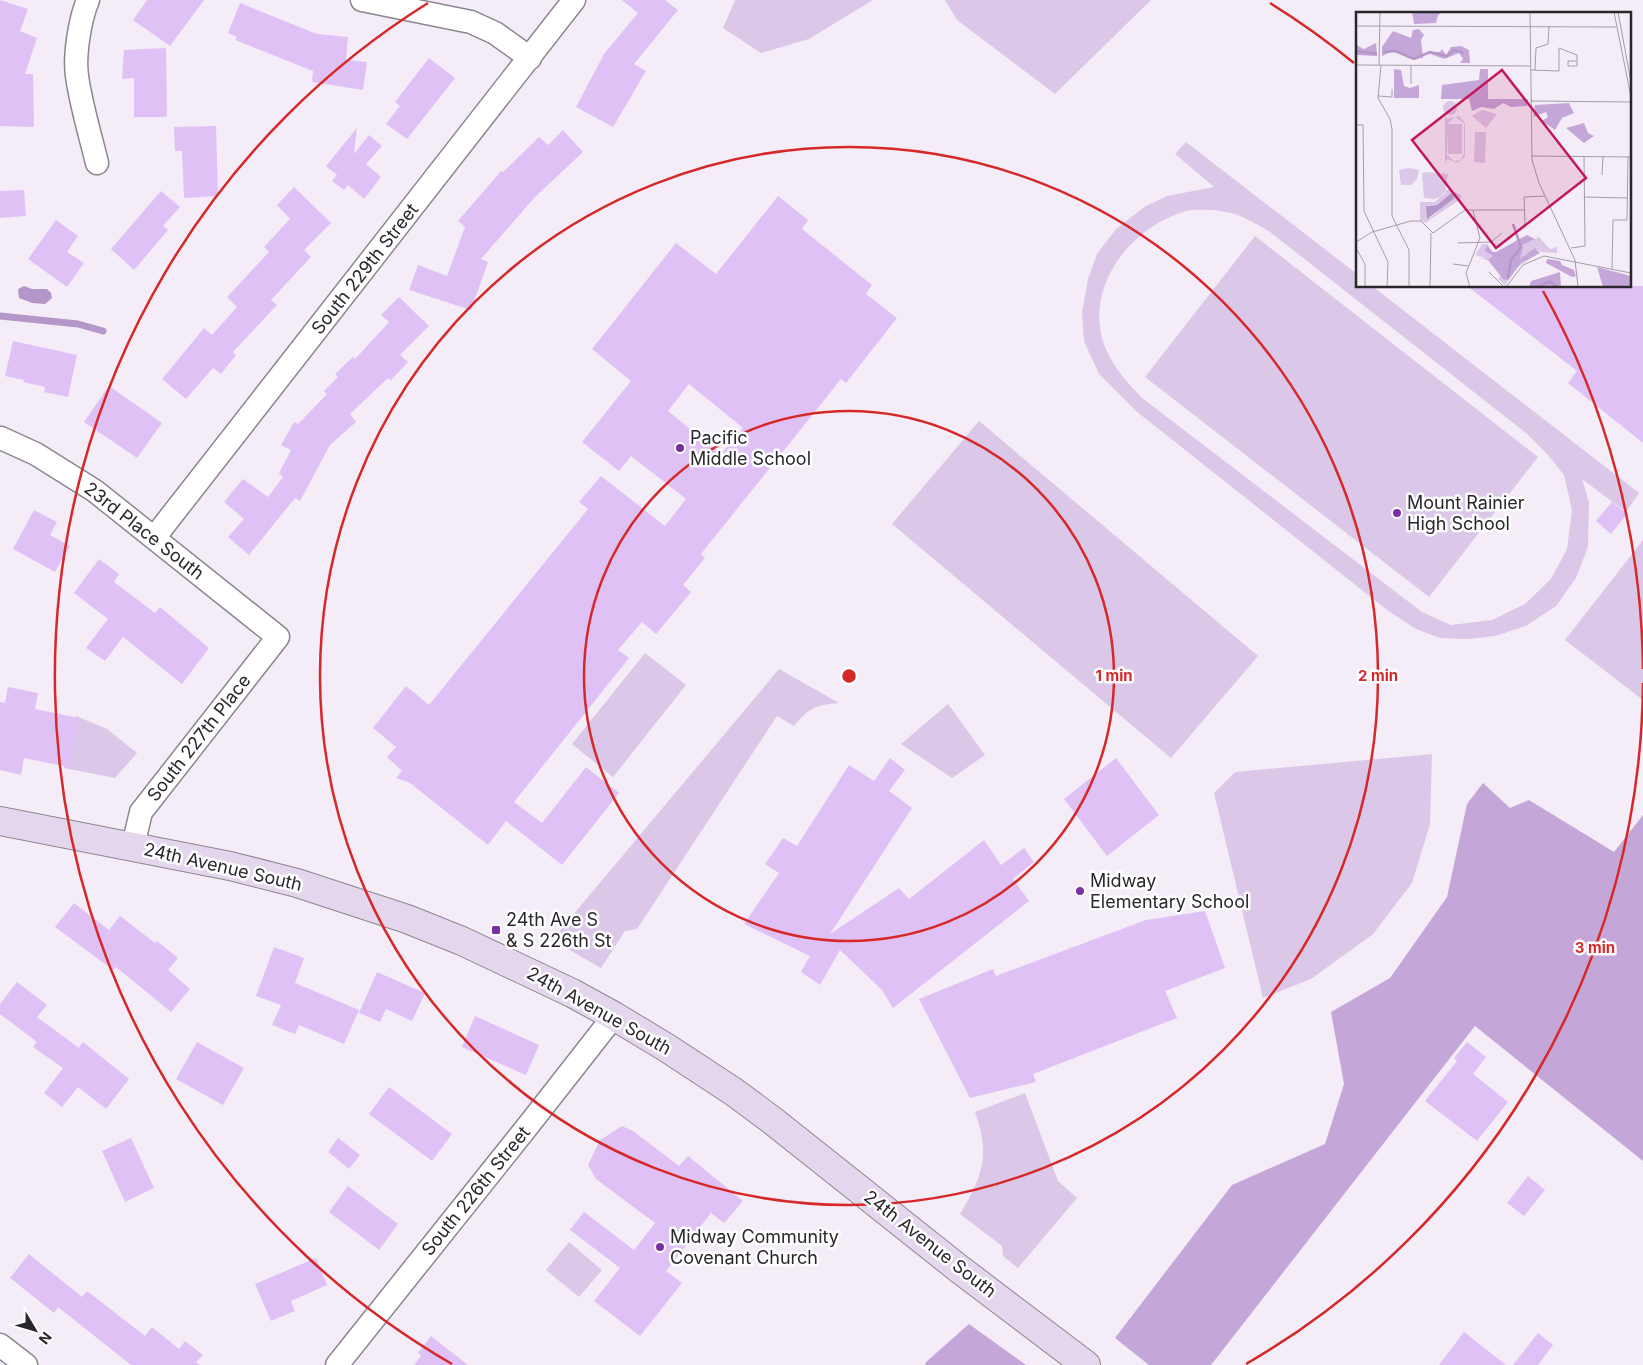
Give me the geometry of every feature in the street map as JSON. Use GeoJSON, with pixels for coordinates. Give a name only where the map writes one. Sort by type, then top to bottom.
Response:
{"type":"FeatureCollection","features":[{"type":"Feature","properties":{"kind":"street"},"geometry":{"type":"LineString","coordinates":[[88,0],[82,22],[77,75],[97,163]]}},
{"type":"Feature","properties":{"kind":"street"},"geometry":{"type":"LineString","coordinates":[[362,0],[472,22],[495,33],[530,58]]}},
{"type":"Feature","properties":{"kind":"street","name":"South 229th Street"},"geometry":{"type":"LineString","coordinates":[[154,538],[574,0]]}},
{"type":"Feature","properties":{"kind":"street","name":"23rd Place South"},"geometry":{"type":"LineString","coordinates":[[1,438],[36,454],[95,491],[278,637]]}},
{"type":"Feature","properties":{"kind":"street","name":"South 227th Place"},"geometry":{"type":"LineString","coordinates":[[133,846],[141,812],[278,637]]}},
{"type":"Feature","properties":{"kind":"street","name":"24th Avenue South"},"geometry":{"type":"LineString","coordinates":[[0,821],[230,866],[296,883],[398,916],[494,955],[572,993],[614,1016],[695,1066],[742,1098],[958,1268],[1008,1304],[1086,1365]]}},
{"type":"Feature","properties":{"kind":"street","name":"South 226th Street"},"geometry":{"type":"LineString","coordinates":[[337,1365],[614,1016]]}},
{"type":"Feature","properties":{"kind":"street"},"geometry":{"type":"LineString","coordinates":[[0,1345],[26,1365]]}},
{"type":"Feature","properties":{"kind":"shaded area"},"geometry":{"type":"Polygon","coordinates":[[[735,0],[873,0],[809,39],[761,53],[723,28],[735,0]]]}},
{"type":"Feature","properties":{"kind":"shaded area"},"geometry":{"type":"Polygon","coordinates":[[[945,0],[1151,0],[1055,94],[957,20],[945,0]]]}},
{"type":"Feature","properties":{"kind":"shaded area"},"geometry":{"type":"Polygon","coordinates":[[[1186,142],[1356,273],[1356,288],[1375,288],[1639,493],[1626,512],[1582,479],[1589,502],[1588,547],[1576,578],[1556,606],[1526,626],[1495,636],[1467,639],[1440,638],[1416,629],[1387,610],[1136,411],[1099,374],[1084,341],[1082,313],[1088,279],[1097,254],[1116,229],[1144,207],[1167,196],[1214,187],[1175,154],[1186,142]],[[1190,210],[1170,217],[1151,227],[1134,241],[1120,257],[1109,275],[1102,295],[1099,316],[1102,338],[1113,363],[1124,378],[1142,398],[1422,612],[1451,625],[1492,620],[1525,604],[1551,579],[1567,549],[1572,510],[1564,475],[1548,455],[1526,433],[1270,232],[1241,216],[1214,210],[1190,210]]]}},
{"type":"Feature","properties":{"kind":"shaded area"},"geometry":{"type":"Polygon","coordinates":[[[1255,236],[1538,457],[1429,597],[1145,377],[1255,236]]]}},
{"type":"Feature","properties":{"kind":"shaded area"},"geometry":{"type":"Polygon","coordinates":[[[24,286],[32,289],[47,289],[51,293],[52,298],[45,304],[32,303],[19,298],[18,289],[24,286]]]}},
{"type":"Feature","properties":{"kind":"shaded area"},"geometry":{"type":"Polygon","coordinates":[[[979,421],[1258,656],[1171,758],[892,524],[979,421]]]}},
{"type":"Feature","properties":{"kind":"shaded area"},"geometry":{"type":"Polygon","coordinates":[[[1643,540],[1643,700],[1565,640],[1643,540]]]}},
{"type":"Feature","properties":{"kind":"shaded area"},"geometry":{"type":"Polygon","coordinates":[[[645,653],[686,685],[613,777],[572,744],[645,653]]]}},
{"type":"Feature","properties":{"kind":"shaded area"},"geometry":{"type":"Polygon","coordinates":[[[779,669],[839,703],[814,708],[794,726],[777,716],[637,929],[625,931],[601,968],[552,940],[779,669]]]}},
{"type":"Feature","properties":{"kind":"shaded area"},"geometry":{"type":"Polygon","coordinates":[[[948,704],[985,755],[952,778],[901,744],[948,704]]]}},
{"type":"Feature","properties":{"kind":"shaded area"},"geometry":{"type":"Polygon","coordinates":[[[76,716],[107,729],[137,753],[115,778],[64,768],[76,716]]]}},
{"type":"Feature","properties":{"kind":"shaded area"},"geometry":{"type":"Polygon","coordinates":[[[1432,754],[1430,824],[1412,883],[1373,934],[1311,979],[1263,998],[1214,793],[1235,772],[1432,754]]]}},
{"type":"Feature","properties":{"kind":"shaded area"},"geometry":{"type":"Polygon","coordinates":[[[1483,783],[1510,808],[1529,800],[1614,852],[1643,815],[1643,1161],[1475,1026],[1211,1365],[1149,1365],[1115,1338],[1232,1185],[1325,1144],[1344,1084],[1331,1012],[1390,978],[1447,897],[1467,804],[1483,783]]]}},
{"type":"Feature","properties":{"kind":"shaded area"},"geometry":{"type":"Polygon","coordinates":[[[1025,1093],[1058,1181],[1077,1198],[1018,1268],[1003,1256],[1002,1246],[960,1214],[974,1188],[983,1159],[982,1136],[975,1112],[1025,1093]]]}},
{"type":"Feature","properties":{"kind":"shaded area"},"geometry":{"type":"Polygon","coordinates":[[[569,1242],[602,1270],[579,1297],[546,1270],[569,1242]]]}},
{"type":"Feature","properties":{"kind":"shaded area"},"geometry":{"type":"Polygon","coordinates":[[[969,1324],[1026,1365],[925,1365],[926,1362],[969,1324]]]}},
{"type":"Feature","properties":{"kind":"building"},"geometry":{"type":"Polygon","coordinates":[[[0,0],[28,9],[20,31],[37,38],[25,74],[33,74],[34,127],[0,126],[0,0]]]}},
{"type":"Feature","properties":{"kind":"building"},"geometry":{"type":"Polygon","coordinates":[[[147,0],[204,0],[170,46],[133,20],[147,0]]]}},
{"type":"Feature","properties":{"kind":"building"},"geometry":{"type":"Polygon","coordinates":[[[622,0],[665,0],[678,10],[634,64],[646,71],[613,127],[576,107],[604,54],[638,13],[622,0]]]}},
{"type":"Feature","properties":{"kind":"building"},"geometry":{"type":"Polygon","coordinates":[[[240,3],[317,34],[348,37],[346,60],[367,62],[363,90],[312,82],[313,71],[235,40],[237,37],[228,33],[240,3]]]}},
{"type":"Feature","properties":{"kind":"building"},"geometry":{"type":"Polygon","coordinates":[[[166,48],[167,117],[134,117],[134,78],[122,79],[124,50],[166,48]]]}},
{"type":"Feature","properties":{"kind":"building"},"geometry":{"type":"Polygon","coordinates":[[[429,58],[455,78],[407,139],[386,124],[400,106],[395,102],[429,58]]]}},
{"type":"Feature","properties":{"kind":"building"},"geometry":{"type":"Polygon","coordinates":[[[216,126],[218,196],[184,198],[182,151],[175,151],[174,127],[216,126]]]}},
{"type":"Feature","properties":{"kind":"building"},"geometry":{"type":"Polygon","coordinates":[[[357,128],[354,154],[369,135],[382,146],[366,164],[381,177],[364,199],[348,185],[344,190],[332,181],[337,175],[326,166],[357,128]]]}},
{"type":"Feature","properties":{"kind":"building"},"geometry":{"type":"Polygon","coordinates":[[[563,130],[583,152],[534,198],[481,259],[488,262],[471,310],[409,290],[418,265],[447,276],[465,227],[458,221],[501,171],[503,172],[539,137],[548,145],[563,130]]]}},
{"type":"Feature","properties":{"kind":"building"},"geometry":{"type":"Polygon","coordinates":[[[294,187],[331,223],[304,250],[311,257],[271,300],[277,305],[233,352],[236,355],[221,374],[213,368],[186,399],[162,379],[204,328],[212,335],[237,307],[227,297],[269,252],[264,247],[290,219],[277,205],[294,187]]]}},
{"type":"Feature","properties":{"kind":"building"},"geometry":{"type":"Polygon","coordinates":[[[24,190],[26,216],[0,218],[0,191],[24,190]]]}},
{"type":"Feature","properties":{"kind":"building"},"geometry":{"type":"Polygon","coordinates":[[[161,191],[180,207],[163,226],[168,230],[134,270],[111,249],[161,191]]]}},
{"type":"Feature","properties":{"kind":"building"},"geometry":{"type":"Polygon","coordinates":[[[778,196],[808,220],[802,229],[872,285],[866,294],[897,318],[846,383],[841,379],[701,554],[705,558],[683,585],[691,592],[656,634],[642,622],[618,650],[629,658],[514,802],[542,823],[586,767],[619,793],[562,865],[506,821],[488,845],[410,783],[396,778],[402,771],[387,757],[396,747],[373,728],[406,686],[429,705],[588,509],[579,502],[601,476],[665,526],[686,499],[631,456],[619,471],[582,442],[631,381],[592,349],[676,243],[716,274],[778,196]],[[689,384],[668,411],[721,454],[743,428],[689,384]]]}},
{"type":"Feature","properties":{"kind":"building"},"geometry":{"type":"Polygon","coordinates":[[[56,220],[78,236],[67,252],[84,263],[67,287],[28,259],[56,220]]]}},
{"type":"Feature","properties":{"kind":"building"},"geometry":{"type":"Polygon","coordinates":[[[1630,286],[1643,286],[1643,443],[1568,383],[1577,371],[1470,288],[1630,288],[1630,286]]]}},
{"type":"Feature","properties":{"kind":"building"},"geometry":{"type":"Polygon","coordinates":[[[399,297],[429,326],[400,355],[408,362],[391,380],[388,378],[350,414],[356,422],[330,445],[300,501],[295,498],[249,555],[228,537],[244,519],[224,502],[243,479],[268,497],[283,477],[279,473],[291,450],[281,445],[294,422],[298,424],[327,394],[324,391],[338,377],[335,374],[353,357],[355,359],[389,322],[381,315],[399,297]]]}},
{"type":"Feature","properties":{"kind":"building"},"geometry":{"type":"Polygon","coordinates":[[[13,341],[77,355],[68,397],[44,392],[45,387],[5,376],[13,341]]]}},
{"type":"Feature","properties":{"kind":"building"},"geometry":{"type":"Polygon","coordinates":[[[109,386],[162,423],[137,458],[84,422],[109,386]]]}},
{"type":"Feature","properties":{"kind":"building"},"geometry":{"type":"Polygon","coordinates":[[[1612,502],[1627,514],[1611,534],[1596,521],[1612,502]]]}},
{"type":"Feature","properties":{"kind":"building"},"geometry":{"type":"Polygon","coordinates":[[[34,510],[57,522],[50,535],[70,546],[55,572],[13,549],[34,510]]]}},
{"type":"Feature","properties":{"kind":"building"},"geometry":{"type":"Polygon","coordinates":[[[99,559],[119,574],[114,582],[155,613],[160,607],[209,648],[182,684],[123,637],[105,661],[86,648],[108,619],[74,593],[99,559]]]}},
{"type":"Feature","properties":{"kind":"building"},"geometry":{"type":"Polygon","coordinates":[[[8,687],[38,693],[35,709],[79,718],[69,767],[24,758],[21,775],[0,770],[0,702],[5,703],[8,687]]]}},
{"type":"Feature","properties":{"kind":"building"},"geometry":{"type":"Polygon","coordinates":[[[890,758],[905,770],[889,791],[912,808],[830,934],[899,888],[909,899],[984,840],[1001,865],[1024,848],[1034,862],[1013,879],[1029,901],[893,1008],[882,990],[840,950],[820,985],[801,972],[810,956],[744,924],[779,873],[765,864],[783,838],[797,846],[849,765],[874,781],[890,758]]]}},
{"type":"Feature","properties":{"kind":"building"},"geometry":{"type":"Polygon","coordinates":[[[1116,758],[1159,815],[1107,856],[1064,799],[1116,758]]]}},
{"type":"Feature","properties":{"kind":"building"},"geometry":{"type":"Polygon","coordinates":[[[74,903],[109,930],[120,916],[178,958],[168,970],[190,989],[171,1012],[116,967],[113,970],[55,927],[74,903]]]}},
{"type":"Feature","properties":{"kind":"building"},"geometry":{"type":"Polygon","coordinates":[[[1205,911],[1225,968],[1165,991],[1177,1018],[1033,1074],[1036,1082],[970,1098],[919,999],[993,969],[996,976],[1146,920],[1205,911]]]}},
{"type":"Feature","properties":{"kind":"building"},"geometry":{"type":"Polygon","coordinates":[[[274,947],[304,958],[295,983],[359,1010],[344,1044],[299,1025],[295,1034],[272,1025],[281,1005],[256,996],[274,947]]]}},
{"type":"Feature","properties":{"kind":"building"},"geometry":{"type":"Polygon","coordinates":[[[377,972],[425,993],[412,1021],[386,1009],[380,1022],[359,1013],[377,972]]]}},
{"type":"Feature","properties":{"kind":"building"},"geometry":{"type":"Polygon","coordinates":[[[17,982],[47,1005],[37,1017],[79,1048],[83,1042],[129,1079],[106,1109],[78,1087],[62,1107],[44,1093],[63,1068],[33,1047],[37,1042],[0,1014],[0,1004],[17,982]]]}},
{"type":"Feature","properties":{"kind":"building"},"geometry":{"type":"Polygon","coordinates":[[[475,1016],[539,1045],[526,1075],[462,1047],[475,1016]]]}},
{"type":"Feature","properties":{"kind":"building"},"geometry":{"type":"Polygon","coordinates":[[[197,1042],[244,1068],[223,1105],[176,1079],[197,1042]]]}},
{"type":"Feature","properties":{"kind":"building"},"geometry":{"type":"Polygon","coordinates":[[[1467,1042],[1486,1057],[1473,1074],[1508,1102],[1477,1141],[1425,1101],[1457,1061],[1454,1058],[1467,1042]]]}},
{"type":"Feature","properties":{"kind":"building"},"geometry":{"type":"Polygon","coordinates":[[[389,1087],[452,1134],[432,1161],[369,1114],[389,1087]]]}},
{"type":"Feature","properties":{"kind":"building","name":"Midway Community Covenant Church"},"geometry":{"type":"Polygon","coordinates":[[[622,1126],[633,1131],[679,1166],[688,1156],[743,1201],[724,1223],[711,1213],[666,1271],[682,1283],[640,1336],[594,1301],[620,1268],[570,1230],[584,1212],[634,1250],[655,1223],[596,1179],[588,1165],[600,1140],[622,1126]]]}},
{"type":"Feature","properties":{"kind":"building"},"geometry":{"type":"Polygon","coordinates":[[[131,1138],[154,1188],[125,1202],[102,1151],[131,1138]]]}},
{"type":"Feature","properties":{"kind":"building"},"geometry":{"type":"Polygon","coordinates":[[[338,1138],[360,1155],[349,1169],[328,1152],[338,1138]]]}},
{"type":"Feature","properties":{"kind":"building"},"geometry":{"type":"Polygon","coordinates":[[[1528,1176],[1545,1190],[1524,1216],[1507,1203],[1528,1176]]]}},
{"type":"Feature","properties":{"kind":"building"},"geometry":{"type":"Polygon","coordinates":[[[348,1186],[398,1224],[379,1250],[329,1212],[348,1186]]]}},
{"type":"Feature","properties":{"kind":"building"},"geometry":{"type":"Polygon","coordinates":[[[29,1254],[82,1297],[87,1291],[145,1336],[152,1327],[179,1349],[185,1341],[203,1355],[196,1362],[200,1365],[131,1365],[58,1307],[54,1313],[10,1278],[29,1254]]]}},
{"type":"Feature","properties":{"kind":"building"},"geometry":{"type":"Polygon","coordinates":[[[316,1258],[327,1285],[291,1301],[295,1311],[271,1321],[255,1284],[316,1258]]]}},
{"type":"Feature","properties":{"kind":"building"},"geometry":{"type":"Polygon","coordinates":[[[1464,1332],[1506,1365],[1439,1365],[1464,1332]]]}},
{"type":"Feature","properties":{"kind":"building"},"geometry":{"type":"Polygon","coordinates":[[[1538,1333],[1553,1345],[1538,1365],[1513,1365],[1538,1333]]]}},
{"type":"Feature","properties":{"kind":"building"},"geometry":{"type":"Polygon","coordinates":[[[431,1336],[468,1365],[414,1365],[421,1356],[418,1353],[431,1336]]]}},
{"type":"Feature","properties":{"kind":"waterway"},"geometry":{"type":"LineString","coordinates":[[0,316],[78,324],[103,331]]}},
{"type":"Feature","properties":{"kind":"place","name":"Pacific Middle School"},"geometry":{"type":"Point","coordinates":[680,448]}},
{"type":"Feature","properties":{"kind":"place","name":"Mount Rainier High School"},"geometry":{"type":"Point","coordinates":[1397,513]}},
{"type":"Feature","properties":{"kind":"place","name":"Midway Elementary School"},"geometry":{"type":"Point","coordinates":[1080,891]}},
{"type":"Feature","properties":{"kind":"place","name":"24th Ave S & S 226th St"},"geometry":{"type":"Point","coordinates":[496,930]}},
{"type":"Feature","properties":{"kind":"place","name":"Midway Community Covenant Church"},"geometry":{"type":"Point","coordinates":[660,1247]}}]}
